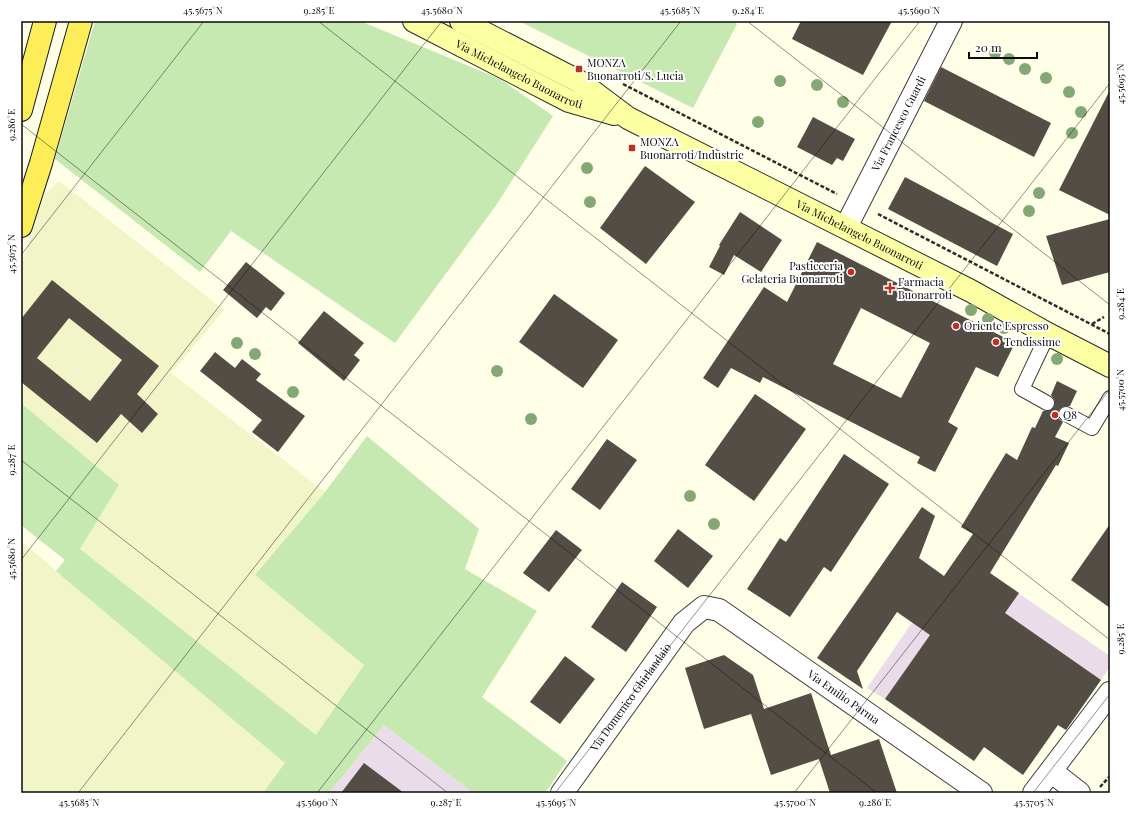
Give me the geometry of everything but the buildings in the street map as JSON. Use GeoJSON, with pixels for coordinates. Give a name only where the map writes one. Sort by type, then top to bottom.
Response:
{"type":"FeatureCollection","features":[{"type":"Feature","properties":{"kind":"main road"},"geometry":{"type":"LineString","coordinates":[[21,110],[45,21]]}},
{"type":"Feature","properties":{"kind":"main road"},"geometry":{"type":"LineString","coordinates":[[21,226],[41,163],[81,21]]}},
{"type":"Feature","properties":{"kind":"street","name":"Via Michelangelo Buonarroti"},"geometry":{"type":"LineString","coordinates":[[414,21],[569,101],[628,118]]}},
{"type":"Feature","properties":{"kind":"street","name":"Via Michelangelo Buonarroti"},"geometry":{"type":"LineString","coordinates":[[461,21],[580,82],[628,118],[971,291],[1048,334],[1110,366]]}},
{"type":"Feature","properties":{"kind":"street","name":"Via Francesco Guardi"},"geometry":{"type":"LineString","coordinates":[[846,227],[951,21]]}},
{"type":"Feature","properties":{"kind":"street","name":"Via Domenico Ghirlandaio"},"geometry":{"type":"LineString","coordinates":[[562,793],[684,623],[704,607]]}},
{"type":"Feature","properties":{"kind":"street","name":"Via Emilio Parma"},"geometry":{"type":"LineString","coordinates":[[704,607],[719,610],[981,793]]}},
{"type":"Feature","properties":{"kind":"street"},"geometry":{"type":"LineString","coordinates":[[1034,793],[1110,693]]}},
{"type":"Feature","properties":{"kind":"street"},"geometry":{"type":"LineString","coordinates":[[1051,772],[1089,790]]}},
{"type":"Feature","properties":{"kind":"lane"},"geometry":{"type":"LineString","coordinates":[[1047,403],[1022,389],[1048,334]]}},
{"type":"Feature","properties":{"kind":"lane"},"geometry":{"type":"LineString","coordinates":[[1066,414],[1092,428],[1110,398]]}},
{"type":"Feature","properties":{"kind":"path"},"geometry":{"type":"LineString","coordinates":[[689,118],[838,195]]}},
{"type":"Feature","properties":{"kind":"path"},"geometry":{"type":"LineString","coordinates":[[874,212],[1110,334]]}},
{"type":"Feature","properties":{"kind":"path"},"geometry":{"type":"LineString","coordinates":[[1092,324],[1104,317]]}},
{"type":"Feature","properties":{"kind":"path"},"geometry":{"type":"LineString","coordinates":[[1089,790],[1109,777]]}},
{"type":"Feature","properties":{"kind":"shaded area"},"geometry":{"type":"Polygon","coordinates":[[[960,553],[1110,656],[1110,667],[1066,730],[1019,698],[969,737],[984,747],[974,761],[867,688],[960,553]]]}},
{"type":"Feature","properties":{"kind":"shaded area"},"geometry":{"type":"Polygon","coordinates":[[[384,725],[473,793],[329,793],[384,725]]]}},
{"type":"Feature","properties":{"kind":"green space"},"geometry":{"type":"Polygon","coordinates":[[[95,21],[360,21],[500,79],[553,116],[497,204],[395,343],[231,231],[200,272],[55,159],[95,21]]]}},
{"type":"Feature","properties":{"kind":"green space"},"geometry":{"type":"Polygon","coordinates":[[[519,21],[733,21],[737,24],[693,108],[519,21]]]}},
{"type":"Feature","properties":{"kind":"green space"},"geometry":{"type":"Polygon","coordinates":[[[59,181],[224,310],[171,373],[325,492],[255,575],[364,665],[316,735],[80,549],[119,485],[21,403],[21,264],[45,194],[59,181]]]}},
{"type":"Feature","properties":{"kind":"green space"},"geometry":{"type":"Polygon","coordinates":[[[21,403],[119,485],[80,549],[316,735],[364,665],[255,575],[325,492],[367,436],[479,529],[465,569],[537,611],[482,697],[567,761],[545,793],[473,793],[384,725],[329,793],[263,793],[285,763],[56,571],[65,560],[21,525],[21,403]]]}},
{"type":"Feature","properties":{"kind":"green space"},"geometry":{"type":"Polygon","coordinates":[[[21,541],[286,763],[263,793],[21,793],[21,541]]]}},
{"type":"Feature","properties":{"kind":"place","name":"MONZA Buonarroti/S. Lucia"},"geometry":{"type":"Point","coordinates":[579,69]}},
{"type":"Feature","properties":{"kind":"place","name":"MONZA Buonarroti/Industrie"},"geometry":{"type":"Point","coordinates":[632,148]}},
{"type":"Feature","properties":{"kind":"place","name":"Pasticceria Gelateria Buonarroti"},"geometry":{"type":"Point","coordinates":[851,272]}},
{"type":"Feature","properties":{"kind":"place","name":"Farmacia Buonarroti"},"geometry":{"type":"Point","coordinates":[890,288]}},
{"type":"Feature","properties":{"kind":"place","name":"Oriente Espresso"},"geometry":{"type":"Point","coordinates":[956,326]}},
{"type":"Feature","properties":{"kind":"place","name":"Tendissime"},"geometry":{"type":"Point","coordinates":[996,342]}},
{"type":"Feature","properties":{"kind":"place","name":"Q8"},"geometry":{"type":"Point","coordinates":[1055,415]}}]}
